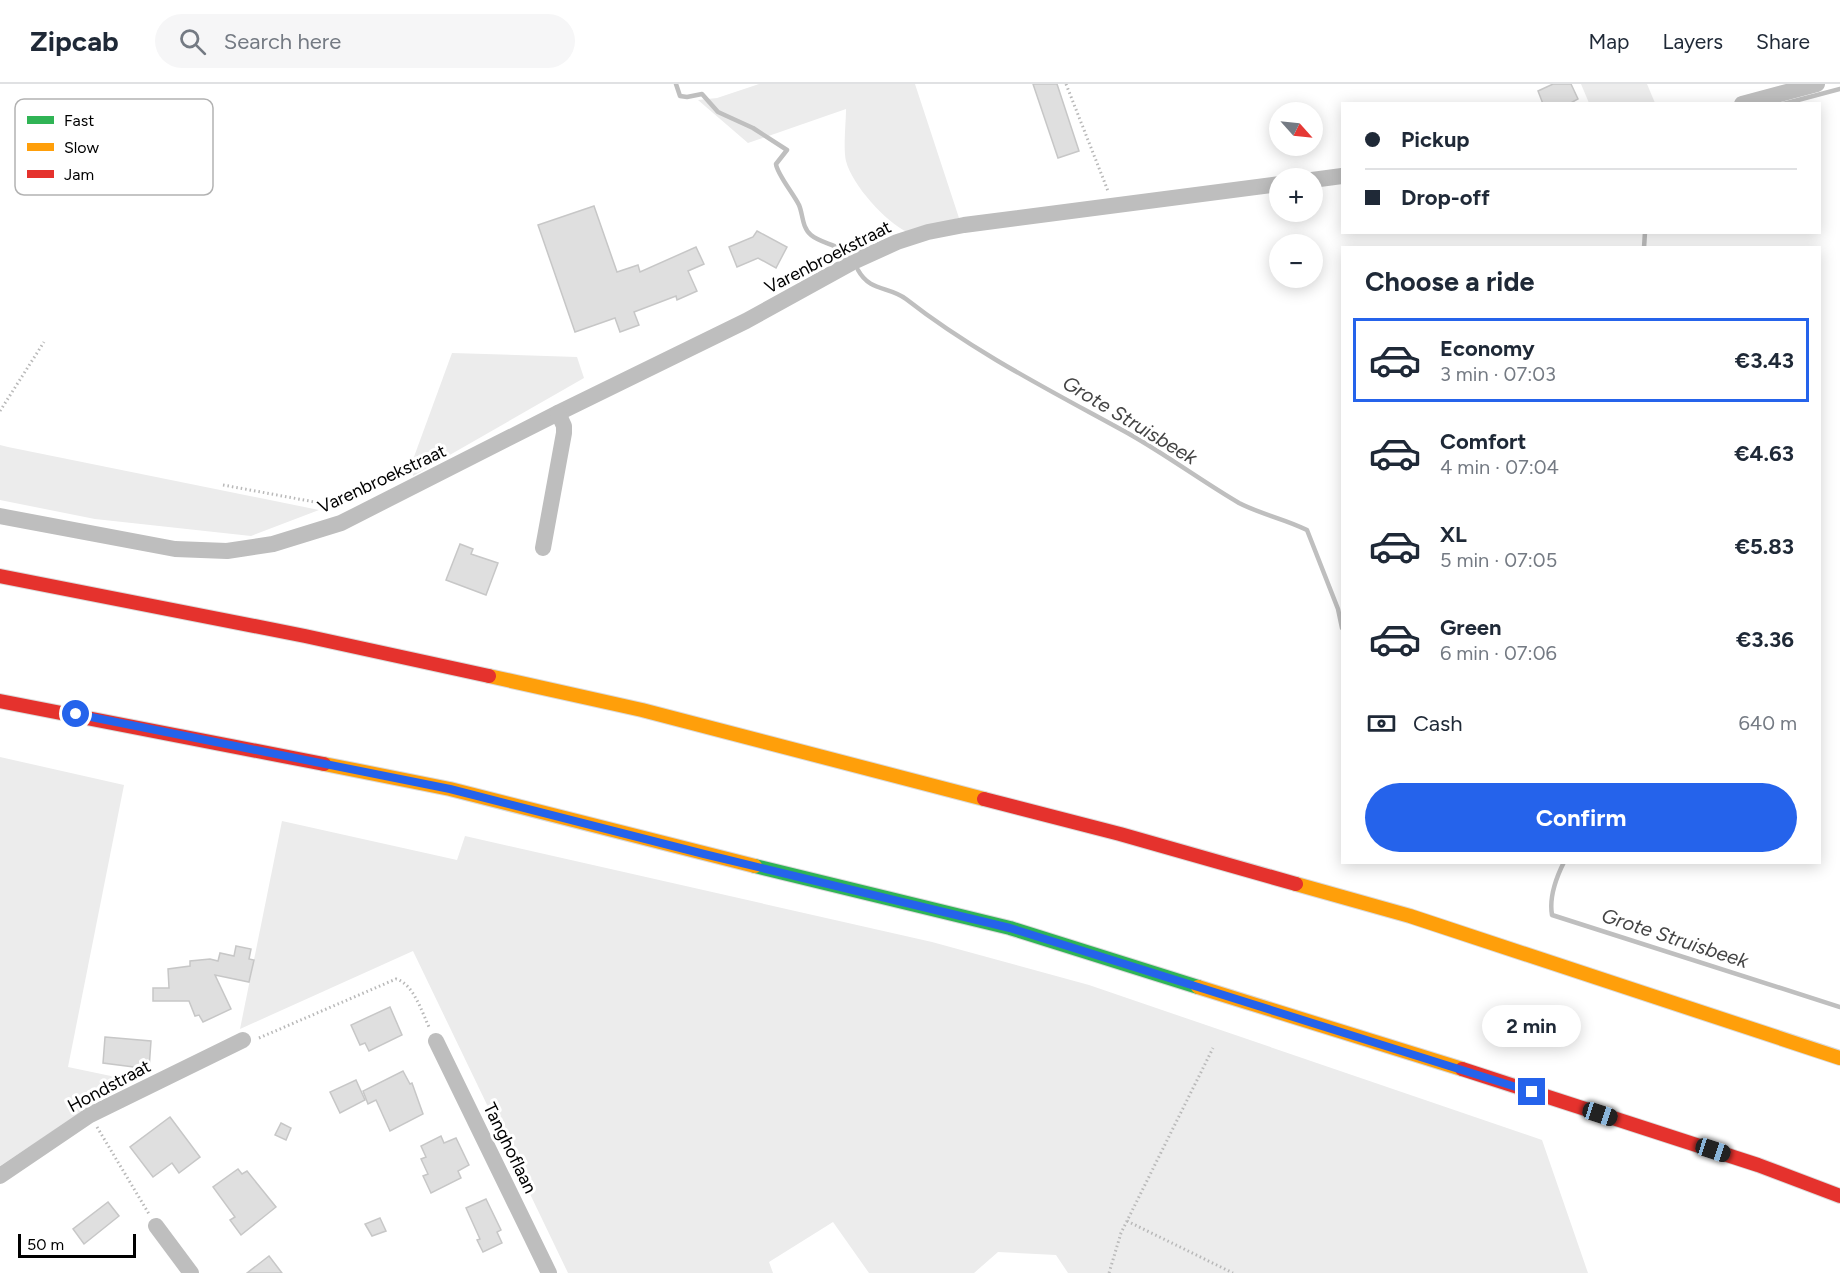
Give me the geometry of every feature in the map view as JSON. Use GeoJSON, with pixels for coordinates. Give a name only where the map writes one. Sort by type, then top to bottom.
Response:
{"type":"FeatureCollection","features":[{"type":"Feature","properties":{"kind":"highway"},"geometry":{"type":"LineString","coordinates":[[0,576],[305,636],[642,710],[1086,825],[1410,916],[1840,1058]]}},
{"type":"Feature","properties":{"kind":"highway"},"geometry":{"type":"LineString","coordinates":[[0,701],[450,789],[704,854],[1010,928],[1476,1073],[1758,1165],[1840,1196]]}},
{"type":"Feature","properties":{"kind":"street"},"geometry":{"type":"LineString","coordinates":[[1750,102],[1817,84]]}},
{"type":"Feature","properties":{"kind":"street"},"geometry":{"type":"LineString","coordinates":[[1323,179],[1341,176]]}},
{"type":"Feature","properties":{"kind":"street","name":"Varenbroekstraat"},"geometry":{"type":"LineString","coordinates":[[0,516],[175,549],[227,551],[273,544],[341,523],[746,321],[853,262],[897,242],[928,232],[964,225],[1269,186]]}},
{"type":"Feature","properties":{"kind":"street"},"geometry":{"type":"LineString","coordinates":[[543,548],[564,433],[564,426],[558,413]]}},
{"type":"Feature","properties":{"kind":"street","name":"Hondstraat"},"geometry":{"type":"LineString","coordinates":[[0,1176],[90,1115],[243,1040]]}},
{"type":"Feature","properties":{"kind":"street","name":"Tanghoflaan"},"geometry":{"type":"LineString","coordinates":[[436,1041],[549,1273]]}},
{"type":"Feature","properties":{"kind":"street"},"geometry":{"type":"LineString","coordinates":[[156,1226],[191,1273]]}},
{"type":"Feature","properties":{"kind":"path"},"geometry":{"type":"LineString","coordinates":[[1066,84],[1114,207]]}},
{"type":"Feature","properties":{"kind":"path"},"geometry":{"type":"LineString","coordinates":[[0,411],[44,342]]}},
{"type":"Feature","properties":{"kind":"path"},"geometry":{"type":"LineString","coordinates":[[223,485],[331,505],[341,523]]}},
{"type":"Feature","properties":{"kind":"path"},"geometry":{"type":"LineString","coordinates":[[243,1040],[246,1044],[396,979],[409,986],[436,1041]]}},
{"type":"Feature","properties":{"kind":"path"},"geometry":{"type":"LineString","coordinates":[[1109,1273],[1121,1233],[1213,1048]]}},
{"type":"Feature","properties":{"kind":"path"},"geometry":{"type":"LineString","coordinates":[[90,1115],[156,1226]]}},
{"type":"Feature","properties":{"kind":"path"},"geometry":{"type":"LineString","coordinates":[[1127,1221],[1233,1273]]}},
{"type":"Feature","properties":{"kind":"shaded area"},"geometry":{"type":"Polygon","coordinates":[[[759,84],[915,84],[959,218],[907,232],[889,220],[862,191],[849,171],[845,156],[846,109],[748,143],[698,100],[717,98],[759,84]]]}},
{"type":"Feature","properties":{"kind":"shaded area"},"geometry":{"type":"Polygon","coordinates":[[[1581,84],[1647,84],[1655,102],[1589,102],[1581,84]]]}},
{"type":"Feature","properties":{"kind":"shaded area"},"geometry":{"type":"Polygon","coordinates":[[[452,353],[577,357],[584,378],[413,476],[411,465],[452,353]]]}},
{"type":"Feature","properties":{"kind":"shaded area"},"geometry":{"type":"Polygon","coordinates":[[[0,445],[319,510],[251,536],[95,519],[0,500],[0,445]]]}},
{"type":"Feature","properties":{"kind":"shaded area"},"geometry":{"type":"Polygon","coordinates":[[[0,757],[124,785],[68,1067],[130,1080],[0,1166],[0,757]]]}},
{"type":"Feature","properties":{"kind":"shaded area"},"geometry":{"type":"Polygon","coordinates":[[[282,821],[457,860],[465,836],[932,942],[1089,985],[1542,1140],[1588,1273],[1068,1273],[1056,1255],[998,1252],[974,1273],[869,1273],[833,1222],[769,1262],[773,1273],[568,1273],[413,951],[240,1029],[282,821]]]}},
{"type":"Feature","properties":{"kind":"building"},"geometry":{"type":"Polygon","coordinates":[[[1033,84],[1057,84],[1079,151],[1058,158],[1033,84]]]}},
{"type":"Feature","properties":{"kind":"building"},"geometry":{"type":"Polygon","coordinates":[[[1553,84],[1571,84],[1578,99],[1573,102],[1542,102],[1538,91],[1553,84]]]}},
{"type":"Feature","properties":{"kind":"building"},"geometry":{"type":"Polygon","coordinates":[[[594,206],[617,272],[638,265],[640,272],[696,247],[704,264],[688,271],[697,291],[677,300],[676,296],[634,312],[639,325],[620,332],[615,318],[575,332],[538,225],[594,206]]]}},
{"type":"Feature","properties":{"kind":"building"},"geometry":{"type":"Polygon","coordinates":[[[757,231],[787,247],[776,268],[758,258],[737,267],[729,247],[753,237],[757,231]]]}},
{"type":"Feature","properties":{"kind":"building"},"geometry":{"type":"Polygon","coordinates":[[[460,544],[473,549],[471,554],[498,563],[486,595],[446,580],[460,544]]]}},
{"type":"Feature","properties":{"kind":"building"},"geometry":{"type":"Polygon","coordinates":[[[236,946],[251,949],[249,959],[254,960],[249,982],[215,975],[231,1009],[203,1022],[199,1015],[195,1016],[189,1001],[153,1001],[153,988],[169,988],[168,969],[190,966],[190,961],[210,959],[218,961],[220,953],[234,956],[236,946]]]}},
{"type":"Feature","properties":{"kind":"building"},"geometry":{"type":"Polygon","coordinates":[[[390,1007],[402,1035],[369,1051],[365,1043],[360,1045],[351,1025],[390,1007]]]}},
{"type":"Feature","properties":{"kind":"building"},"geometry":{"type":"Polygon","coordinates":[[[105,1037],[151,1041],[149,1069],[103,1063],[105,1037]]]}},
{"type":"Feature","properties":{"kind":"building"},"geometry":{"type":"Polygon","coordinates":[[[403,1071],[410,1084],[412,1083],[423,1114],[390,1131],[376,1100],[368,1104],[363,1091],[403,1071]]]}},
{"type":"Feature","properties":{"kind":"building"},"geometry":{"type":"Polygon","coordinates":[[[356,1080],[365,1100],[340,1113],[330,1092],[356,1080]]]}},
{"type":"Feature","properties":{"kind":"building"},"geometry":{"type":"Polygon","coordinates":[[[170,1117],[200,1157],[179,1173],[172,1163],[153,1177],[130,1147],[170,1117]]]}},
{"type":"Feature","properties":{"kind":"building"},"geometry":{"type":"Polygon","coordinates":[[[281,1123],[291,1128],[286,1140],[275,1135],[281,1123]]]}},
{"type":"Feature","properties":{"kind":"building"},"geometry":{"type":"Polygon","coordinates":[[[441,1136],[444,1143],[456,1138],[469,1165],[458,1171],[461,1178],[431,1193],[423,1176],[428,1174],[421,1159],[426,1157],[421,1146],[441,1136]]]}},
{"type":"Feature","properties":{"kind":"building"},"geometry":{"type":"Polygon","coordinates":[[[238,1169],[242,1174],[247,1171],[276,1207],[241,1235],[230,1220],[235,1217],[213,1187],[238,1169]]]}},
{"type":"Feature","properties":{"kind":"building"},"geometry":{"type":"Polygon","coordinates":[[[486,1199],[501,1230],[497,1232],[502,1243],[483,1252],[477,1240],[480,1239],[466,1208],[486,1199]]]}},
{"type":"Feature","properties":{"kind":"building"},"geometry":{"type":"Polygon","coordinates":[[[108,1202],[119,1216],[84,1244],[73,1229],[108,1202]]]}},
{"type":"Feature","properties":{"kind":"building"},"geometry":{"type":"Polygon","coordinates":[[[380,1218],[386,1231],[372,1236],[365,1224],[380,1218]]]}},
{"type":"Feature","properties":{"kind":"building"},"geometry":{"type":"Polygon","coordinates":[[[269,1256],[282,1273],[247,1273],[269,1256]]]}},
{"type":"Feature","properties":{"kind":"waterway","name":"Grote Struisbeek"},"geometry":{"type":"LineString","coordinates":[[676,84],[680,96],[702,94],[718,112],[753,128],[787,150],[776,164],[799,205],[806,229],[816,238],[843,250],[851,259]]}},
{"type":"Feature","properties":{"kind":"waterway"},"geometry":{"type":"LineString","coordinates":[[1791,102],[1840,89]]}},
{"type":"Feature","properties":{"kind":"waterway"},"geometry":{"type":"LineString","coordinates":[[1644,246],[1645,234]]}},
{"type":"Feature","properties":{"kind":"waterway","name":"Grote Struisbeek"},"geometry":{"type":"LineString","coordinates":[[858,270],[868,282],[900,295],[987,355],[1145,443],[1239,503],[1307,530],[1338,609],[1341,623]]}},
{"type":"Feature","properties":{"kind":"waterway","name":"Grote Struisbeek"},"geometry":{"type":"LineString","coordinates":[[1563,864],[1554,888],[1551,902],[1552,915],[1840,1007]]}},
{"type":"Feature","properties":{"kind":"traffic: fast"},"geometry":{"type":"LineString","coordinates":[[755,866],[1010,928],[1198,987]]}},
{"type":"Feature","properties":{"kind":"traffic: slow"},"geometry":{"type":"LineString","coordinates":[[489,676],[642,710],[984,799]]}},
{"type":"Feature","properties":{"kind":"traffic: slow"},"geometry":{"type":"LineString","coordinates":[[324,764],[450,789],[755,866]]}},
{"type":"Feature","properties":{"kind":"traffic: slow"},"geometry":{"type":"LineString","coordinates":[[1296,884],[1410,916],[1840,1058]]}},
{"type":"Feature","properties":{"kind":"traffic: slow"},"geometry":{"type":"LineString","coordinates":[[1198,987],[1462,1069]]}},
{"type":"Feature","properties":{"kind":"traffic: jam"},"geometry":{"type":"LineString","coordinates":[[0,576],[305,636],[489,676]]}},
{"type":"Feature","properties":{"kind":"traffic: jam"},"geometry":{"type":"LineString","coordinates":[[0,701],[324,764]]}},
{"type":"Feature","properties":{"kind":"traffic: jam"},"geometry":{"type":"LineString","coordinates":[[984,799],[1120,834],[1296,884]]}},
{"type":"Feature","properties":{"kind":"traffic: jam"},"geometry":{"type":"LineString","coordinates":[[1462,1069],[1758,1165],[1840,1196]]}},
{"type":"Feature","properties":{"kind":"route"},"geometry":{"type":"LineString","coordinates":[[76,714],[450,789],[704,854],[1010,928],[1532,1092]]}}]}
